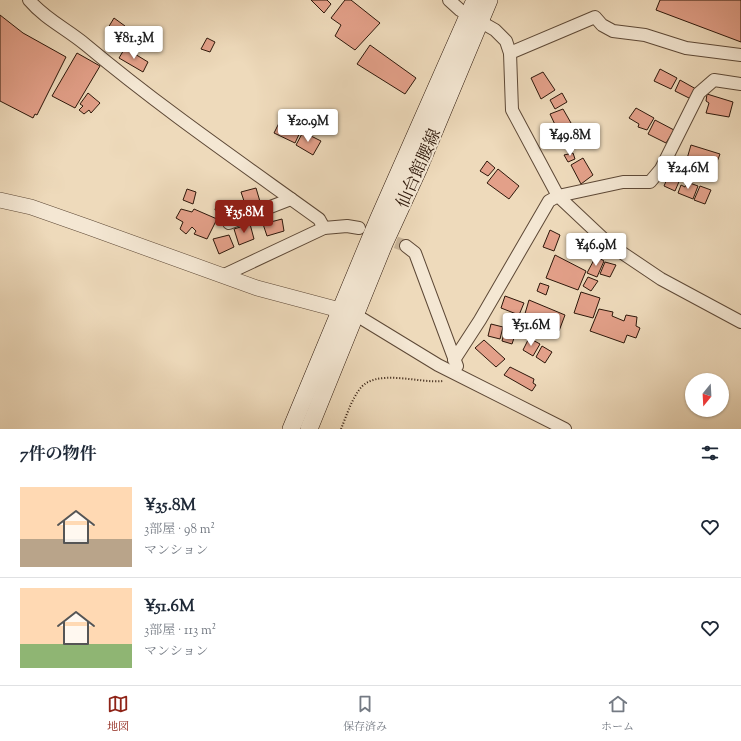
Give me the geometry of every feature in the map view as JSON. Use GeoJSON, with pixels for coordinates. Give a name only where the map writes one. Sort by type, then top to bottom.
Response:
{"type":"FeatureCollection","features":[{"type":"Feature","properties":{"kind":"main road","name":"仙台館腰線"},"geometry":{"type":"LineString","coordinates":[[341,333],[403,161],[475,12],[489,0]]}},
{"type":"Feature","properties":{"kind":"main road"},"geometry":{"type":"LineString","coordinates":[[291,429],[341,333]]}},
{"type":"Feature","properties":{"kind":"main road"},"geometry":{"type":"LineString","coordinates":[[308,429],[341,333]]}},
{"type":"Feature","properties":{"kind":"street"},"geometry":{"type":"LineString","coordinates":[[29,0],[36,9],[52,22],[82,41],[129,80],[215,145],[319,219],[324,228]]}},
{"type":"Feature","properties":{"kind":"street"},"geometry":{"type":"LineString","coordinates":[[449,0],[475,12],[506,41],[510,53],[512,110],[558,196],[609,244],[661,279],[741,322]]}},
{"type":"Feature","properties":{"kind":"street"},"geometry":{"type":"LineString","coordinates":[[510,53],[595,17],[602,25],[613,31],[645,35],[686,48],[741,55]]}},
{"type":"Feature","properties":{"kind":"street"},"geometry":{"type":"LineString","coordinates":[[454,360],[480,320],[549,201],[558,196],[623,182],[650,182],[661,169],[699,93],[714,80],[741,84]]}},
{"type":"Feature","properties":{"kind":"street"},"geometry":{"type":"LineString","coordinates":[[229,223],[291,199]]}},
{"type":"Feature","properties":{"kind":"street"},"geometry":{"type":"LineString","coordinates":[[0,200],[31,207],[88,226],[257,288],[349,313],[462,378],[565,429]]}},
{"type":"Feature","properties":{"kind":"street"},"geometry":{"type":"LineString","coordinates":[[222,276],[324,228],[347,226],[359,228]]}},
{"type":"Feature","properties":{"kind":"street"},"geometry":{"type":"LineString","coordinates":[[406,246],[415,253],[462,378]]}},
{"type":"Feature","properties":{"kind":"path"},"geometry":{"type":"LineString","coordinates":[[341,429],[358,390],[366,381],[383,378],[430,382],[462,378]]}},
{"type":"Feature","properties":{"kind":"building"},"geometry":{"type":"Polygon","coordinates":[[[311,0],[327,0],[331,4],[324,13],[311,0]]]}},
{"type":"Feature","properties":{"kind":"building"},"geometry":{"type":"Polygon","coordinates":[[[345,0],[351,0],[380,23],[355,50],[335,36],[341,25],[331,18],[345,0]]]}},
{"type":"Feature","properties":{"kind":"building"},"geometry":{"type":"Polygon","coordinates":[[[660,0],[741,0],[741,42],[656,10],[660,0]]]}},
{"type":"Feature","properties":{"kind":"building"},"geometry":{"type":"Polygon","coordinates":[[[0,15],[23,33],[66,57],[37,115],[35,114],[33,118],[0,101],[0,15]]]}},
{"type":"Feature","properties":{"kind":"building"},"geometry":{"type":"Polygon","coordinates":[[[114,18],[125,26],[119,34],[108,28],[114,18]]]}},
{"type":"Feature","properties":{"kind":"building"},"geometry":{"type":"Polygon","coordinates":[[[207,38],[215,42],[210,52],[201,49],[207,38]]]}},
{"type":"Feature","properties":{"kind":"building"},"geometry":{"type":"Polygon","coordinates":[[[370,45],[416,78],[405,94],[357,64],[370,45]]]}},
{"type":"Feature","properties":{"kind":"building"},"geometry":{"type":"Polygon","coordinates":[[[125,48],[148,62],[143,72],[119,58],[125,48]]]}},
{"type":"Feature","properties":{"kind":"building"},"geometry":{"type":"Polygon","coordinates":[[[77,53],[100,66],[75,108],[52,96],[77,53]]]}},
{"type":"Feature","properties":{"kind":"building"},"geometry":{"type":"Polygon","coordinates":[[[660,69],[677,78],[671,89],[654,81],[660,69]]]}},
{"type":"Feature","properties":{"kind":"building"},"geometry":{"type":"Polygon","coordinates":[[[543,72],[555,90],[541,99],[531,78],[543,72]]]}},
{"type":"Feature","properties":{"kind":"building"},"geometry":{"type":"Polygon","coordinates":[[[680,80],[696,89],[691,99],[675,91],[680,80]]]}},
{"type":"Feature","properties":{"kind":"building"},"geometry":{"type":"Polygon","coordinates":[[[88,93],[100,103],[91,113],[89,110],[84,114],[79,110],[83,106],[80,104],[88,93]]]}},
{"type":"Feature","properties":{"kind":"building"},"geometry":{"type":"Polygon","coordinates":[[[562,93],[567,102],[555,109],[550,100],[562,93]]]}},
{"type":"Feature","properties":{"kind":"building"},"geometry":{"type":"Polygon","coordinates":[[[707,94],[733,102],[729,117],[706,113],[709,103],[706,101],[707,94]]]}},
{"type":"Feature","properties":{"kind":"building"},"geometry":{"type":"Polygon","coordinates":[[[636,108],[654,118],[647,130],[638,127],[639,124],[629,118],[636,108]]]}},
{"type":"Feature","properties":{"kind":"building"},"geometry":{"type":"Polygon","coordinates":[[[563,109],[571,123],[558,131],[550,114],[563,109]]]}},
{"type":"Feature","properties":{"kind":"building"},"geometry":{"type":"Polygon","coordinates":[[[282,117],[302,128],[295,143],[274,133],[282,117]]]}},
{"type":"Feature","properties":{"kind":"building"},"geometry":{"type":"Polygon","coordinates":[[[655,120],[674,130],[666,143],[648,134],[655,120]]]}},
{"type":"Feature","properties":{"kind":"building"},"geometry":{"type":"Polygon","coordinates":[[[571,130],[581,146],[568,152],[559,136],[571,130]]]}},
{"type":"Feature","properties":{"kind":"building"},"geometry":{"type":"Polygon","coordinates":[[[303,132],[321,141],[313,155],[296,145],[303,132]]]}},
{"type":"Feature","properties":{"kind":"building"},"geometry":{"type":"Polygon","coordinates":[[[691,145],[720,154],[714,170],[686,162],[691,145]]]}},
{"type":"Feature","properties":{"kind":"building"},"geometry":{"type":"Polygon","coordinates":[[[573,153],[575,159],[568,162],[564,155],[573,153]]]}},
{"type":"Feature","properties":{"kind":"building"},"geometry":{"type":"Polygon","coordinates":[[[583,158],[593,175],[581,184],[571,165],[583,158]]]}},
{"type":"Feature","properties":{"kind":"building"},"geometry":{"type":"Polygon","coordinates":[[[487,161],[495,168],[488,176],[480,171],[487,161]]]}},
{"type":"Feature","properties":{"kind":"building"},"geometry":{"type":"Polygon","coordinates":[[[498,169],[519,186],[509,199],[487,183],[498,169]]]}},
{"type":"Feature","properties":{"kind":"building"},"geometry":{"type":"Polygon","coordinates":[[[670,172],[681,177],[675,191],[664,186],[670,172]]]}},
{"type":"Feature","properties":{"kind":"building"},"geometry":{"type":"Polygon","coordinates":[[[687,182],[698,186],[693,199],[678,193],[681,185],[685,187],[687,182]]]}},
{"type":"Feature","properties":{"kind":"building"},"geometry":{"type":"Polygon","coordinates":[[[700,186],[711,190],[705,204],[694,200],[700,186]]]}},
{"type":"Feature","properties":{"kind":"building"},"geometry":{"type":"Polygon","coordinates":[[[256,188],[261,205],[247,210],[241,192],[256,188]]]}},
{"type":"Feature","properties":{"kind":"building"},"geometry":{"type":"Polygon","coordinates":[[[187,189],[196,192],[193,204],[183,200],[187,189]]]}},
{"type":"Feature","properties":{"kind":"building"},"geometry":{"type":"Polygon","coordinates":[[[239,201],[242,215],[228,220],[224,210],[228,204],[239,201]]]}},
{"type":"Feature","properties":{"kind":"building"},"geometry":{"type":"Polygon","coordinates":[[[217,202],[224,205],[221,212],[215,210],[217,202]]]}},
{"type":"Feature","properties":{"kind":"building"},"geometry":{"type":"Polygon","coordinates":[[[181,209],[192,212],[194,209],[217,219],[207,239],[194,234],[196,231],[192,227],[186,234],[180,229],[183,222],[176,218],[181,209]]]}},
{"type":"Feature","properties":{"kind":"building"},"geometry":{"type":"Polygon","coordinates":[[[282,219],[284,231],[267,236],[263,224],[282,219]]]}},
{"type":"Feature","properties":{"kind":"building"},"geometry":{"type":"Polygon","coordinates":[[[250,224],[254,239],[239,245],[234,229],[250,224]]]}},
{"type":"Feature","properties":{"kind":"building"},"geometry":{"type":"Polygon","coordinates":[[[550,230],[560,235],[554,251],[543,247],[550,230]]]}},
{"type":"Feature","properties":{"kind":"building"},"geometry":{"type":"Polygon","coordinates":[[[229,235],[234,247],[219,254],[213,239],[229,235]]]}},
{"type":"Feature","properties":{"kind":"building"},"geometry":{"type":"Polygon","coordinates":[[[555,255],[586,271],[578,290],[546,278],[555,255]]]}},
{"type":"Feature","properties":{"kind":"building"},"geometry":{"type":"Polygon","coordinates":[[[596,256],[604,261],[597,277],[587,273],[596,256]]]}},
{"type":"Feature","properties":{"kind":"building"},"geometry":{"type":"Polygon","coordinates":[[[605,262],[616,265],[610,277],[600,274],[605,262]]]}},
{"type":"Feature","properties":{"kind":"building"},"geometry":{"type":"Polygon","coordinates":[[[588,277],[598,281],[591,291],[583,286],[588,277]]]}},
{"type":"Feature","properties":{"kind":"building"},"geometry":{"type":"Polygon","coordinates":[[[540,283],[549,286],[546,295],[537,291],[540,283]]]}},
{"type":"Feature","properties":{"kind":"building"},"geometry":{"type":"Polygon","coordinates":[[[581,292],[600,298],[593,318],[574,313],[581,292]]]}},
{"type":"Feature","properties":{"kind":"building"},"geometry":{"type":"Polygon","coordinates":[[[505,296],[524,303],[519,315],[501,308],[505,296]]]}},
{"type":"Feature","properties":{"kind":"building"},"geometry":{"type":"Polygon","coordinates":[[[529,300],[565,315],[559,331],[524,317],[529,300]]]}},
{"type":"Feature","properties":{"kind":"building"},"geometry":{"type":"Polygon","coordinates":[[[599,309],[613,312],[612,316],[624,321],[626,315],[637,317],[636,326],[640,328],[636,338],[627,335],[624,343],[590,331],[599,309]]]}},
{"type":"Feature","properties":{"kind":"building"},"geometry":{"type":"Polygon","coordinates":[[[491,324],[503,327],[500,339],[488,336],[491,324]]]}},
{"type":"Feature","properties":{"kind":"building"},"geometry":{"type":"Polygon","coordinates":[[[505,329],[516,332],[512,344],[502,341],[505,329]]]}},
{"type":"Feature","properties":{"kind":"building"},"geometry":{"type":"Polygon","coordinates":[[[529,338],[540,344],[533,356],[523,350],[529,338]]]}},
{"type":"Feature","properties":{"kind":"building"},"geometry":{"type":"Polygon","coordinates":[[[484,340],[505,359],[496,367],[475,348],[484,340]]]}},
{"type":"Feature","properties":{"kind":"building"},"geometry":{"type":"Polygon","coordinates":[[[542,346],[552,352],[545,363],[536,357],[542,346]]]}},
{"type":"Feature","properties":{"kind":"building"},"geometry":{"type":"Polygon","coordinates":[[[510,367],[534,379],[533,383],[536,385],[532,391],[504,375],[510,367]]]}},
{"type":"Feature","properties":{"kind":"tunnel"},"geometry":{"type":"LineString","coordinates":[[379,236],[406,246]]}}]}
